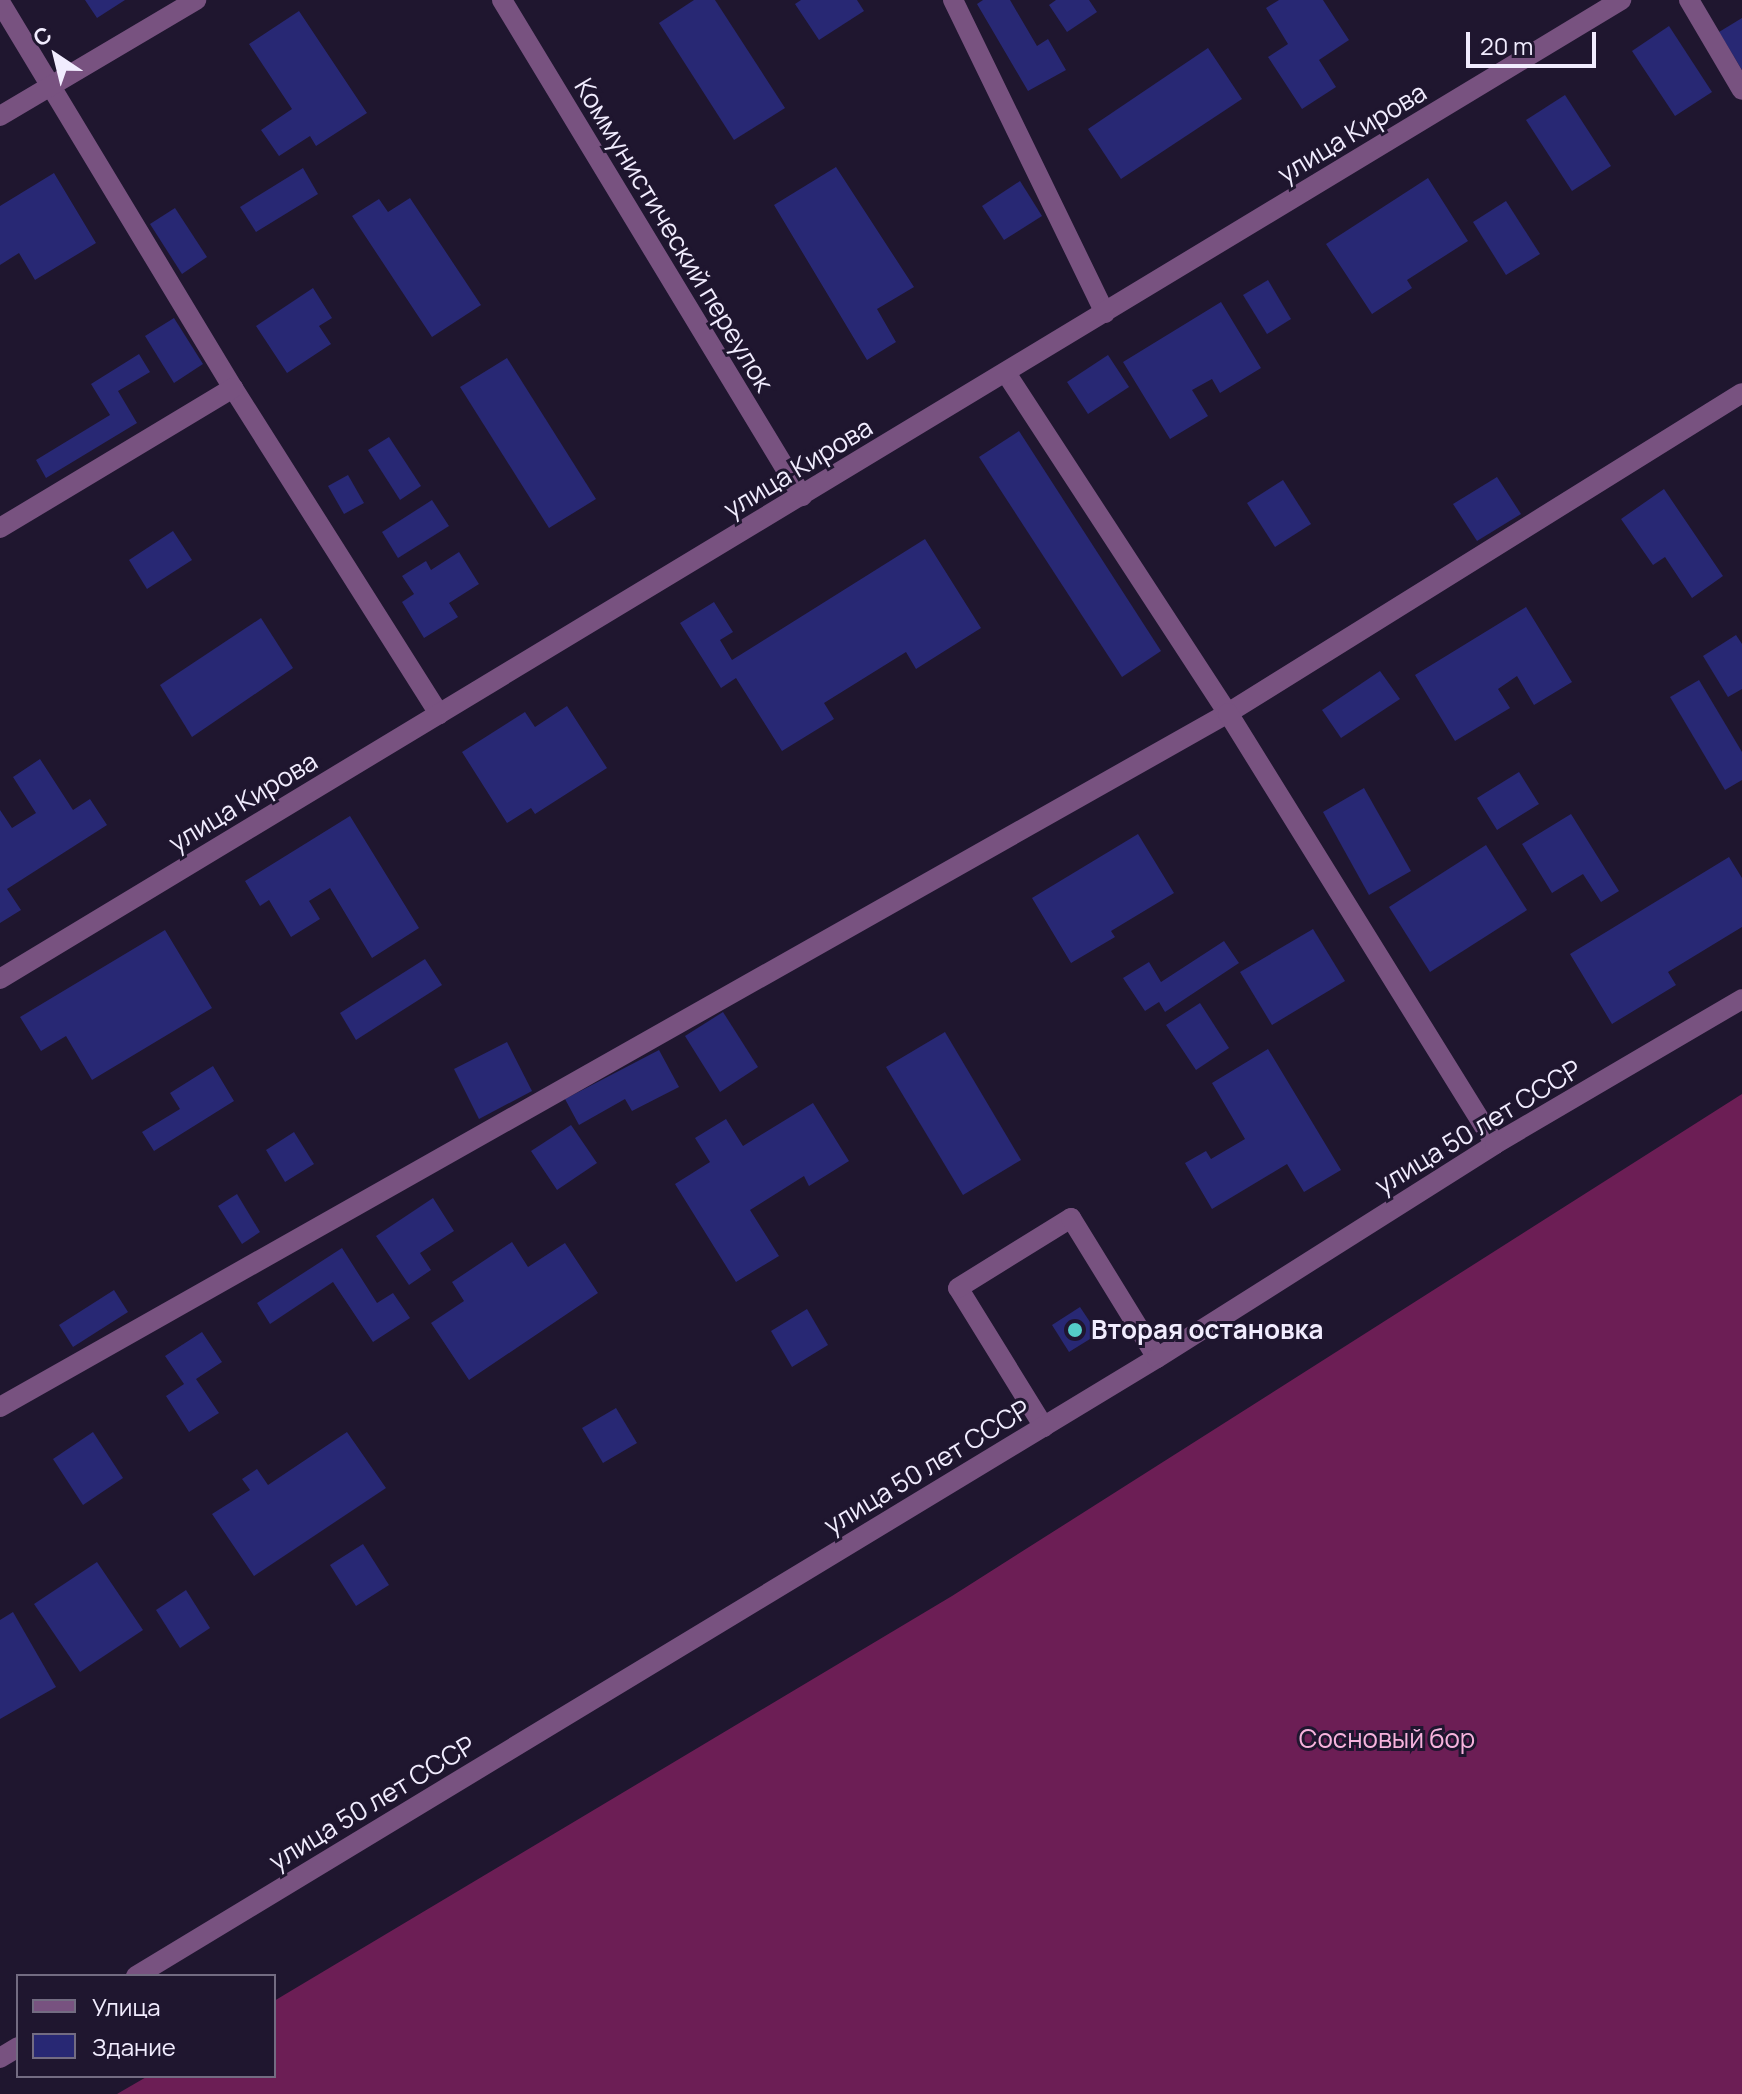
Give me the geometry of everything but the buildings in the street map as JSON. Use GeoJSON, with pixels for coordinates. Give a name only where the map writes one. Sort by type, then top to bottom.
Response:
{"type":"FeatureCollection","features":[{"type":"Feature","properties":{"kind":"street"},"geometry":{"type":"LineString","coordinates":[[0,116],[196,0]]}},
{"type":"Feature","properties":{"kind":"street","name":"Коммунистический переулок"},"geometry":{"type":"LineString","coordinates":[[502,0],[802,496]]}},
{"type":"Feature","properties":{"kind":"street"},"geometry":{"type":"LineString","coordinates":[[953,0],[1105,313]]}},
{"type":"Feature","properties":{"kind":"street","name":"улица Кирова"},"geometry":{"type":"LineString","coordinates":[[0,979],[1621,0]]}},
{"type":"Feature","properties":{"kind":"street"},"geometry":{"type":"LineString","coordinates":[[1689,0],[1742,90]]}},
{"type":"Feature","properties":{"kind":"street"},"geometry":{"type":"LineString","coordinates":[[0,2],[233,388],[439,714]]}},
{"type":"Feature","properties":{"kind":"street"},"geometry":{"type":"LineString","coordinates":[[1006,373],[1228,713],[1495,1144]]}},
{"type":"Feature","properties":{"kind":"street"},"geometry":{"type":"LineString","coordinates":[[0,528],[233,388]]}},
{"type":"Feature","properties":{"kind":"street"},"geometry":{"type":"LineString","coordinates":[[0,1407],[1228,713],[1742,393]]}},
{"type":"Feature","properties":{"kind":"street","name":"улица 50 лет СССР"},"geometry":{"type":"LineString","coordinates":[[139,1974],[1157,1358],[1495,1144],[1742,999]]}},
{"type":"Feature","properties":{"kind":"street"},"geometry":{"type":"LineString","coordinates":[[1044,1427],[958,1288],[1071,1218],[1157,1358]]}},
{"type":"Feature","properties":{"kind":"green space","name":"Сосновый бор"},"geometry":{"type":"Polygon","coordinates":[[[1742,1094],[1742,2094],[117,2094],[145,2078],[276,2078],[276,2000],[952,1596],[1742,1094]]]}},
{"type":"Feature","properties":{"kind":"place","name":"Вторая остановка"},"geometry":{"type":"Point","coordinates":[1075,1330]}}]}
